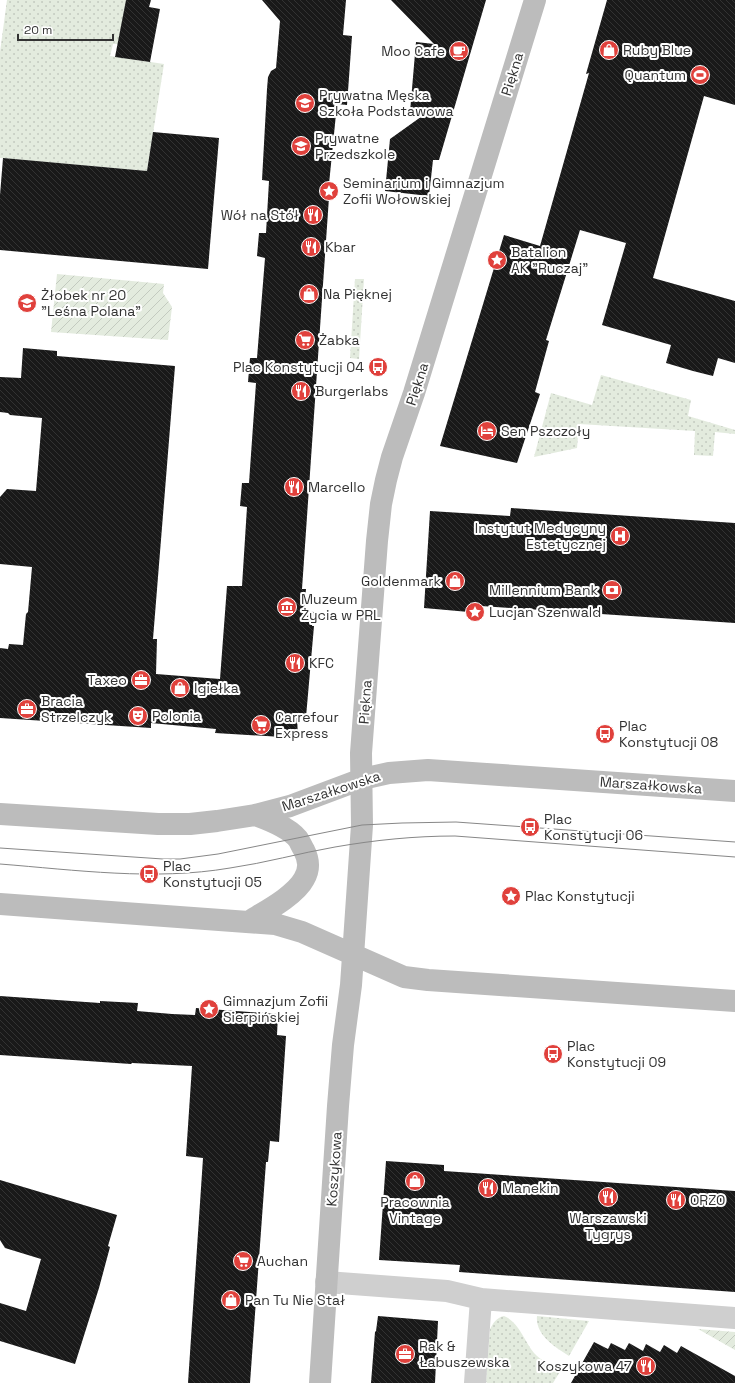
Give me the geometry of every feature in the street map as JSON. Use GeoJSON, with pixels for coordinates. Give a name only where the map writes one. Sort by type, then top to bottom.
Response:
{"type":"FeatureCollection","features":[{"type":"Feature","properties":{"kind":"main road","name":"Piękna"},"geometry":{"type":"LineString","coordinates":[[362,779],[361,753],[377,541],[386,480],[535,0]]}},
{"type":"Feature","properties":{"kind":"main road","name":"Marszałkowska"},"geometry":{"type":"LineString","coordinates":[[0,814],[158,824],[190,824],[255,815],[290,806],[362,779],[389,773],[443,770],[735,791]]}},
{"type":"Feature","properties":{"kind":"main road"},"geometry":{"type":"LineString","coordinates":[[353,955],[362,825],[362,779]]}},
{"type":"Feature","properties":{"kind":"main road"},"geometry":{"type":"LineString","coordinates":[[248,922],[271,909],[296,889],[304,880],[308,868],[308,859],[298,839],[271,821],[255,815]]}},
{"type":"Feature","properties":{"kind":"main road"},"geometry":{"type":"LineString","coordinates":[[0,904],[275,924],[302,932],[404,977],[428,980],[735,1001]]}},
{"type":"Feature","properties":{"kind":"main road","name":"Koszykowa"},"geometry":{"type":"LineString","coordinates":[[320,1383],[338,1106],[353,955]]}},
{"type":"Feature","properties":{"kind":"street"},"geometry":{"type":"LineString","coordinates":[[326,1282],[447,1291],[481,1298],[735,1318]]}},
{"type":"Feature","properties":{"kind":"street"},"geometry":{"type":"LineString","coordinates":[[475,1383],[481,1298]]}},
{"type":"Feature","properties":{"kind":"shaded area"},"geometry":{"type":"Polygon","coordinates":[[[7,0],[126,0],[118,44],[113,44],[110,56],[164,64],[147,171],[0,158],[0,52],[7,0]]]}},
{"type":"Feature","properties":{"kind":"shaded area"},"geometry":{"type":"Polygon","coordinates":[[[57,274],[164,284],[163,293],[172,307],[168,340],[51,332],[57,274]]]}},
{"type":"Feature","properties":{"kind":"shaded area"},"geometry":{"type":"Polygon","coordinates":[[[355,279],[364,279],[359,359],[350,358],[355,279]]]}},
{"type":"Feature","properties":{"kind":"shaded area"},"geometry":{"type":"Polygon","coordinates":[[[601,375],[691,400],[688,416],[735,430],[735,434],[715,432],[713,456],[694,455],[695,431],[579,424],[577,448],[534,457],[551,393],[592,405],[601,375]]]}},
{"type":"Feature","properties":{"kind":"shaded area"},"geometry":{"type":"Polygon","coordinates":[[[504,1316],[513,1322],[537,1356],[546,1363],[561,1370],[553,1383],[487,1383],[490,1329],[499,1318],[504,1316]]]}},
{"type":"Feature","properties":{"kind":"shaded area"},"geometry":{"type":"Polygon","coordinates":[[[537,1316],[589,1321],[569,1356],[547,1340],[543,1335],[537,1323],[537,1316]]]}},
{"type":"Feature","properties":{"kind":"shaded area"},"geometry":{"type":"Polygon","coordinates":[[[698,1329],[735,1332],[735,1350],[698,1329]]]}},
{"type":"Feature","properties":{"kind":"building"},"geometry":{"type":"Polygon","coordinates":[[[126,0],[151,0],[149,7],[160,9],[150,62],[115,57],[126,0]]]}},
{"type":"Feature","properties":{"kind":"building"},"geometry":{"type":"Polygon","coordinates":[[[262,0],[346,0],[343,35],[352,36],[347,105],[337,104],[329,184],[330,183],[302,589],[306,589],[304,611],[314,612],[306,717],[297,717],[298,738],[215,733],[216,729],[151,723],[151,728],[0,718],[0,648],[8,649],[9,644],[23,645],[32,567],[0,564],[0,497],[7,489],[36,491],[42,418],[10,415],[8,413],[0,412],[0,377],[21,378],[23,348],[57,351],[57,356],[175,366],[153,639],[157,639],[156,674],[220,679],[227,586],[242,586],[247,507],[240,506],[242,483],[249,483],[256,383],[248,382],[250,358],[257,358],[265,258],[257,256],[259,233],[266,233],[269,181],[262,180],[267,89],[268,77],[271,71],[276,68],[280,21],[262,0]]]}},
{"type":"Feature","properties":{"kind":"building"},"geometry":{"type":"Polygon","coordinates":[[[391,0],[486,0],[439,160],[433,160],[429,196],[385,191],[390,139],[425,114],[410,112],[416,42],[434,44],[391,0]]]}},
{"type":"Feature","properties":{"kind":"building"},"geometry":{"type":"Polygon","coordinates":[[[607,0],[735,0],[735,105],[704,96],[653,278],[735,301],[735,363],[718,358],[713,376],[693,371],[666,363],[671,345],[602,325],[626,243],[580,230],[546,340],[549,341],[535,392],[540,394],[517,463],[440,446],[504,235],[540,246],[589,73],[586,74],[607,0]]]}},
{"type":"Feature","properties":{"kind":"building"},"geometry":{"type":"Polygon","coordinates":[[[153,132],[219,138],[208,269],[0,250],[0,195],[3,158],[147,171],[153,132]]]}},
{"type":"Feature","properties":{"kind":"building"},"geometry":{"type":"Polygon","coordinates":[[[511,508],[735,523],[735,623],[481,606],[480,613],[424,608],[430,511],[510,516],[511,508]]]}},
{"type":"Feature","properties":{"kind":"building"},"geometry":{"type":"Polygon","coordinates":[[[0,996],[100,1003],[100,1001],[138,1003],[137,1011],[172,1014],[195,1015],[196,1008],[278,1014],[277,1035],[286,1036],[279,1142],[270,1141],[268,1162],[266,1162],[250,1383],[188,1383],[203,1158],[186,1156],[192,1066],[131,1064],[0,1055],[0,996]]]}},
{"type":"Feature","properties":{"kind":"building"},"geometry":{"type":"Polygon","coordinates":[[[386,1161],[444,1165],[444,1171],[735,1191],[735,1292],[459,1272],[460,1265],[379,1260],[386,1161]]]}},
{"type":"Feature","properties":{"kind":"building"},"geometry":{"type":"Polygon","coordinates":[[[0,1180],[117,1215],[108,1246],[110,1247],[99,1288],[75,1364],[0,1341],[0,1303],[26,1311],[41,1259],[5,1248],[0,1240],[0,1180]]]}},
{"type":"Feature","properties":{"kind":"building"},"geometry":{"type":"Polygon","coordinates":[[[378,1316],[438,1321],[435,1383],[371,1383],[375,1332],[378,1316]]]}},
{"type":"Feature","properties":{"kind":"building"},"geometry":{"type":"Polygon","coordinates":[[[594,1342],[608,1349],[611,1343],[625,1350],[629,1343],[643,1351],[646,1344],[660,1352],[664,1345],[677,1353],[681,1346],[735,1376],[735,1383],[571,1383],[594,1342]]]}},
{"type":"Feature","properties":{"kind":"tram line"},"geometry":{"type":"LineString","coordinates":[[0,848],[180,859],[218,854],[362,825],[456,822],[735,842]]}},
{"type":"Feature","properties":{"kind":"tram line"},"geometry":{"type":"LineString","coordinates":[[0,864],[115,873],[173,874],[243,866],[322,849],[365,842],[440,836],[735,857]]}},
{"type":"Feature","properties":{"kind":"place","name":"Ruby Blue"},"geometry":{"type":"Point","coordinates":[609,50]}},
{"type":"Feature","properties":{"kind":"place","name":"Moo Cafe"},"geometry":{"type":"Point","coordinates":[459,51]}},
{"type":"Feature","properties":{"kind":"place","name":"Quantum"},"geometry":{"type":"Point","coordinates":[700,75]}},
{"type":"Feature","properties":{"kind":"place","name":"Prywatna Męska Szkoła Podstawowa"},"geometry":{"type":"Point","coordinates":[305,103]}},
{"type":"Feature","properties":{"kind":"place","name":"Prywatne Przedszkole"},"geometry":{"type":"Point","coordinates":[301,146]}},
{"type":"Feature","properties":{"kind":"place","name":"Seminarium i Gimnazjum Zofii Wołowskiej"},"geometry":{"type":"Point","coordinates":[329,191]}},
{"type":"Feature","properties":{"kind":"place","name":"Wół na Stół"},"geometry":{"type":"Point","coordinates":[313,215]}},
{"type":"Feature","properties":{"kind":"place","name":"Kbar"},"geometry":{"type":"Point","coordinates":[311,247]}},
{"type":"Feature","properties":{"kind":"place","name":"Batalion AK \"Ruczaj\""},"geometry":{"type":"Point","coordinates":[497,260]}},
{"type":"Feature","properties":{"kind":"place","name":"Na Pięknej"},"geometry":{"type":"Point","coordinates":[309,294]}},
{"type":"Feature","properties":{"kind":"place","name":"Żłobek nr 20 \"Leśna Polana\""},"geometry":{"type":"Point","coordinates":[27,303]}},
{"type":"Feature","properties":{"kind":"place","name":"Żabka"},"geometry":{"type":"Point","coordinates":[305,340]}},
{"type":"Feature","properties":{"kind":"place","name":"Plac Konstytucji 04"},"geometry":{"type":"Point","coordinates":[378,367]}},
{"type":"Feature","properties":{"kind":"place","name":"Burgerlabs"},"geometry":{"type":"Point","coordinates":[301,391]}},
{"type":"Feature","properties":{"kind":"place","name":"Sen Pszczoły"},"geometry":{"type":"Point","coordinates":[487,431]}},
{"type":"Feature","properties":{"kind":"place","name":"Marcello"},"geometry":{"type":"Point","coordinates":[294,487]}},
{"type":"Feature","properties":{"kind":"place","name":"Instytut Medycyny Estetycznej"},"geometry":{"type":"Point","coordinates":[620,536]}},
{"type":"Feature","properties":{"kind":"place","name":"Goldenmark"},"geometry":{"type":"Point","coordinates":[455,581]}},
{"type":"Feature","properties":{"kind":"place","name":"Millennium Bank"},"geometry":{"type":"Point","coordinates":[612,590]}},
{"type":"Feature","properties":{"kind":"place","name":"Muzeum Życia w PRL"},"geometry":{"type":"Point","coordinates":[287,607]}},
{"type":"Feature","properties":{"kind":"place","name":"Lucjan Szenwald"},"geometry":{"type":"Point","coordinates":[475,612]}},
{"type":"Feature","properties":{"kind":"place","name":"KFC"},"geometry":{"type":"Point","coordinates":[295,663]}},
{"type":"Feature","properties":{"kind":"place","name":"Taxeo"},"geometry":{"type":"Point","coordinates":[141,680]}},
{"type":"Feature","properties":{"kind":"place","name":"Igiełka"},"geometry":{"type":"Point","coordinates":[180,688]}},
{"type":"Feature","properties":{"kind":"place","name":"Bracia Strzelczyk"},"geometry":{"type":"Point","coordinates":[27,709]}},
{"type":"Feature","properties":{"kind":"place","name":"Polonia"},"geometry":{"type":"Point","coordinates":[138,716]}},
{"type":"Feature","properties":{"kind":"place","name":"Carrefour Express"},"geometry":{"type":"Point","coordinates":[261,725]}},
{"type":"Feature","properties":{"kind":"place","name":"Plac Konstytucji 08"},"geometry":{"type":"Point","coordinates":[605,734]}},
{"type":"Feature","properties":{"kind":"place","name":"Plac Konstytucji 06"},"geometry":{"type":"Point","coordinates":[530,827]}},
{"type":"Feature","properties":{"kind":"place","name":"Plac Konstytucji 05"},"geometry":{"type":"Point","coordinates":[149,874]}},
{"type":"Feature","properties":{"kind":"place","name":"Plac Konstytucji"},"geometry":{"type":"Point","coordinates":[511,896]}},
{"type":"Feature","properties":{"kind":"place","name":"Gimnazjum Zofii Sierpińskiej"},"geometry":{"type":"Point","coordinates":[209,1009]}},
{"type":"Feature","properties":{"kind":"place","name":"Plac Konstytucji 09"},"geometry":{"type":"Point","coordinates":[553,1054]}},
{"type":"Feature","properties":{"kind":"place","name":"Pracownia Vintage"},"geometry":{"type":"Point","coordinates":[415,1181]}},
{"type":"Feature","properties":{"kind":"place","name":"Manekin"},"geometry":{"type":"Point","coordinates":[488,1188]}},
{"type":"Feature","properties":{"kind":"place","name":"Warszawski Tygrys"},"geometry":{"type":"Point","coordinates":[608,1197]}},
{"type":"Feature","properties":{"kind":"place","name":"ORZO"},"geometry":{"type":"Point","coordinates":[676,1200]}},
{"type":"Feature","properties":{"kind":"place","name":"Auchan"},"geometry":{"type":"Point","coordinates":[243,1261]}},
{"type":"Feature","properties":{"kind":"place","name":"Pan Tu Nie Stał"},"geometry":{"type":"Point","coordinates":[231,1300]}},
{"type":"Feature","properties":{"kind":"place","name":"Rak & Łabuszewska"},"geometry":{"type":"Point","coordinates":[405,1354]}},
{"type":"Feature","properties":{"kind":"place","name":"Koszykowa 47"},"geometry":{"type":"Point","coordinates":[646,1366]}}]}
